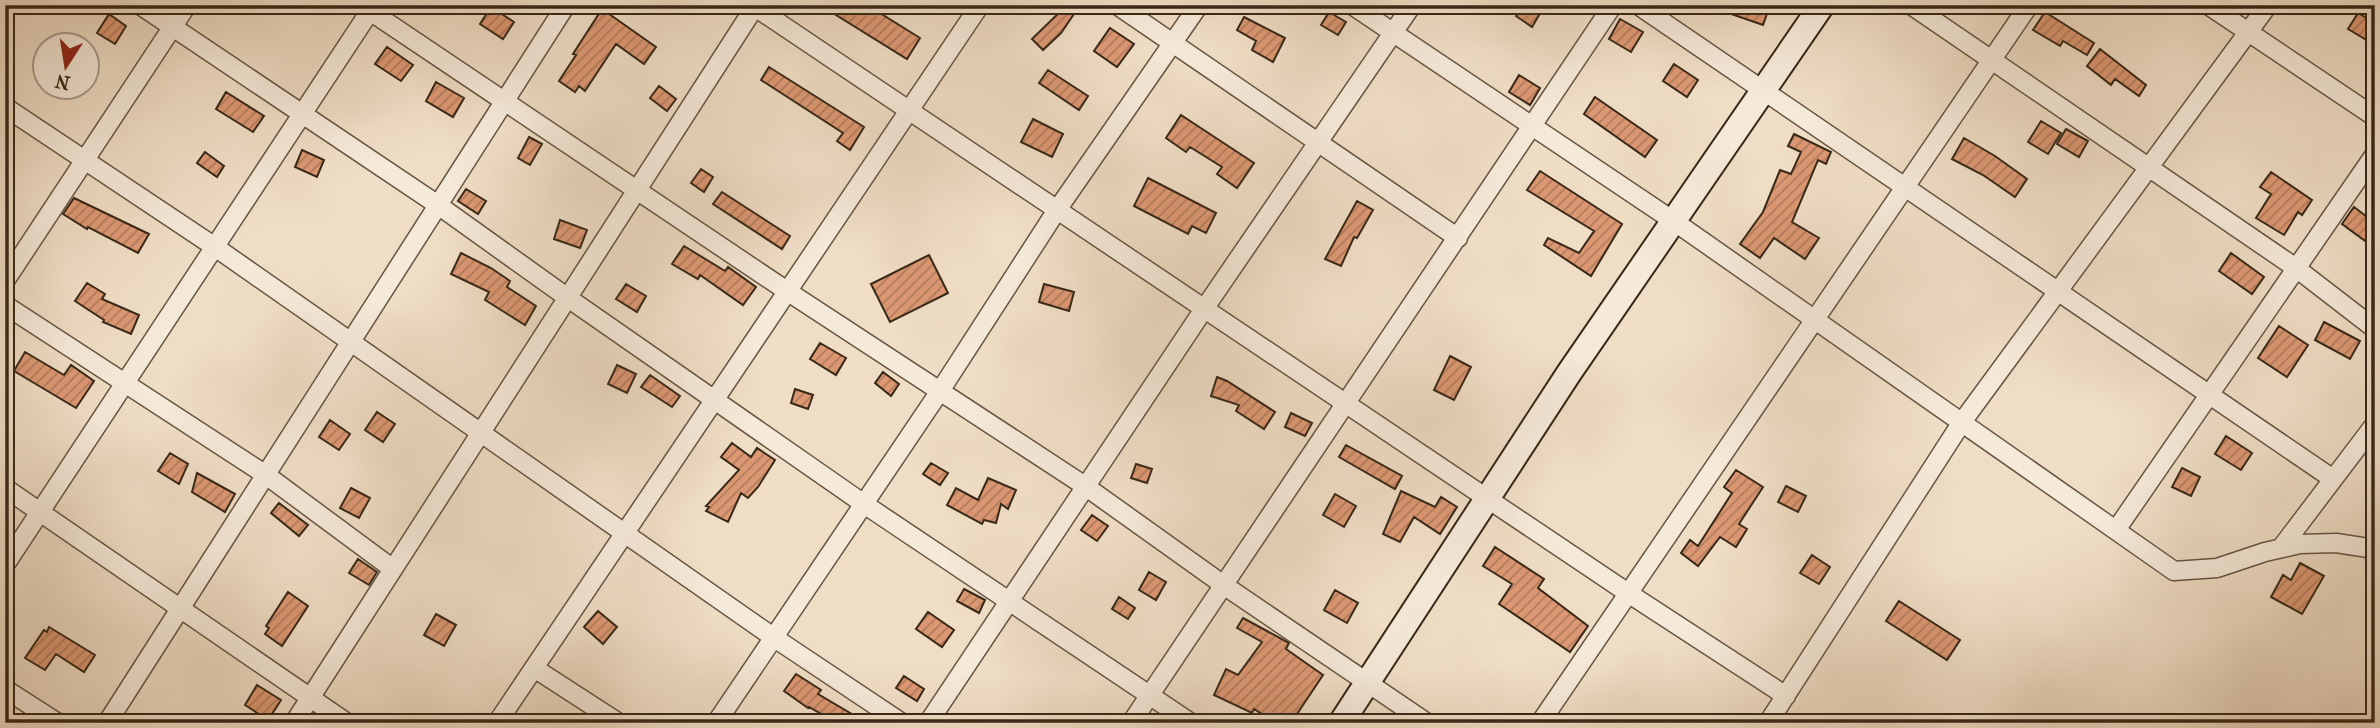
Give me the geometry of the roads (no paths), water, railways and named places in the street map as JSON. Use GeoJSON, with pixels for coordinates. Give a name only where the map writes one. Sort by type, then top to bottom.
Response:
{"type":"FeatureCollection","features":[{"type":"Feature","properties":{"kind":"main road"},"geometry":{"type":"LineString","coordinates":[[1341,723],[1569,373],[1822,5]]}},
{"type":"Feature","properties":{"kind":"street"},"geometry":{"type":"LineString","coordinates":[[140,5],[438,205],[864,504],[1191,723]]}},
{"type":"Feature","properties":{"kind":"street"},"geometry":{"type":"LineString","coordinates":[[5,281],[187,5]]}},
{"type":"Feature","properties":{"kind":"street"},"geometry":{"type":"LineString","coordinates":[[107,723],[566,5]]}},
{"type":"Feature","properties":{"kind":"street"},"geometry":{"type":"LineString","coordinates":[[496,723],[980,5]]}},
{"type":"Feature","properties":{"kind":"street"},"geometry":{"type":"LineString","coordinates":[[1117,5],[1458,238]]}},
{"type":"Feature","properties":{"kind":"street"},"geometry":{"type":"LineString","coordinates":[[716,723],[940,391],[1057,210],[1199,5]]}},
{"type":"Feature","properties":{"kind":"street"},"geometry":{"type":"LineString","coordinates":[[1352,5],[1675,222],[2174,571],[2217,568],[2300,544],[2336,543],[2375,549]]}},
{"type":"Feature","properties":{"kind":"street"},"geometry":{"type":"LineString","coordinates":[[928,723],[1204,309],[1412,5]]}},
{"type":"Feature","properties":{"kind":"street"},"geometry":{"type":"LineString","coordinates":[[1131,723],[1614,5]]}},
{"type":"Feature","properties":{"kind":"street"},"geometry":{"type":"LineString","coordinates":[[1638,5],[2333,479]]}},
{"type":"Feature","properties":{"kind":"street"},"geometry":{"type":"LineString","coordinates":[[1911,5],[2296,268],[2375,329]]}},
{"type":"Feature","properties":{"kind":"street"},"geometry":{"type":"LineString","coordinates":[[1540,723],[2029,5]]}},
{"type":"Feature","properties":{"kind":"street"},"geometry":{"type":"LineString","coordinates":[[2208,5],[2375,117]]}},
{"type":"Feature","properties":{"kind":"street"},"geometry":{"type":"LineString","coordinates":[[1768,723],[1962,422],[2267,5]]}},
{"type":"Feature","properties":{"kind":"street"},"geometry":{"type":"LineString","coordinates":[[295,723],[754,6],[1628,593],[1786,696]]}},
{"type":"Feature","properties":{"kind":"street"},"geometry":{"type":"LineString","coordinates":[[5,565],[302,114],[368,7],[504,102],[1085,486],[1225,586],[1427,723]]}},
{"type":"Feature","properties":{"kind":"street"},"geometry":{"type":"LineString","coordinates":[[5,107],[215,247],[773,638],[902,723]]}},
{"type":"Feature","properties":{"kind":"street"},"geometry":{"type":"LineString","coordinates":[[2116,530],[2375,154]]}},
{"type":"Feature","properties":{"kind":"street"},"geometry":{"type":"LineString","coordinates":[[5,305],[266,475],[393,569]]}},
{"type":"Feature","properties":{"kind":"street"},"geometry":{"type":"LineString","coordinates":[[2281,548],[2375,424]]}},
{"type":"Feature","properties":{"kind":"street"},"geometry":{"type":"LineString","coordinates":[[5,488],[347,723]]}},
{"type":"Feature","properties":{"kind":"street"},"geometry":{"type":"LineString","coordinates":[[534,668],[619,723]]}},
{"type":"Feature","properties":{"kind":"street"},"geometry":{"type":"LineString","coordinates":[[5,689],[58,723]]}}]}
